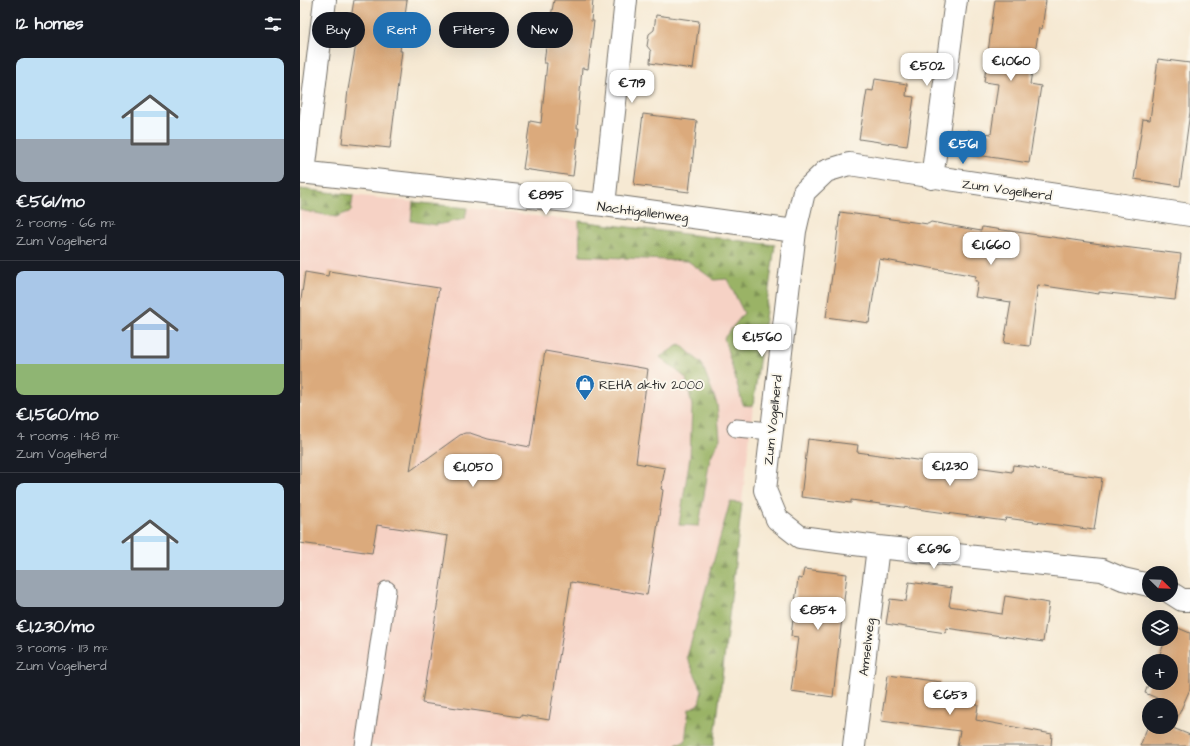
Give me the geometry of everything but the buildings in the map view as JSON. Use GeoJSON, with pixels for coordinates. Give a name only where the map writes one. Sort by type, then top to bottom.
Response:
{"type":"FeatureCollection","features":[{"type":"Feature","properties":{"kind":"street"},"geometry":{"type":"LineString","coordinates":[[302,173],[325,0]]}},
{"type":"Feature","properties":{"kind":"street"},"geometry":{"type":"LineString","coordinates":[[604,205],[626,0]]}},
{"type":"Feature","properties":{"kind":"street"},"geometry":{"type":"LineString","coordinates":[[932,178],[956,0]]}},
{"type":"Feature","properties":{"kind":"street","name":"Zum Vogelherd"},"geometry":{"type":"LineString","coordinates":[[1142,583],[1123,579],[1102,570],[878,548],[800,537],[777,519],[764,490],[795,231],[804,192],[826,171],[849,164],[932,178],[1190,215]]}},
{"type":"Feature","properties":{"kind":"street","name":"Nachtigallenweg"},"geometry":{"type":"LineString","coordinates":[[302,173],[604,205],[795,231]]}},
{"type":"Feature","properties":{"kind":"street","name":"Amselweg"},"geometry":{"type":"LineString","coordinates":[[854,746],[878,548]]}},
{"type":"Feature","properties":{"kind":"street"},"geometry":{"type":"LineString","coordinates":[[1178,597],[1182,600],[1190,600]]}},
{"type":"Feature","properties":{"kind":"lane"},"geometry":{"type":"LineString","coordinates":[[736,428],[771,431]]}},
{"type":"Feature","properties":{"kind":"lane"},"geometry":{"type":"LineString","coordinates":[[364,746],[386,590]]}},
{"type":"Feature","properties":{"kind":"shaded area"},"geometry":{"type":"Polygon","coordinates":[[[300,189],[775,245],[753,406],[714,746],[300,746],[300,189]]]}},
{"type":"Feature","properties":{"kind":"green space"},"geometry":{"type":"Polygon","coordinates":[[[300,189],[353,195],[351,211],[336,217],[300,210],[300,189]]]}},
{"type":"Feature","properties":{"kind":"green space"},"geometry":{"type":"Polygon","coordinates":[[[413,202],[467,208],[465,219],[436,225],[411,221],[413,202]]]}},
{"type":"Feature","properties":{"kind":"green space"},"geometry":{"type":"Polygon","coordinates":[[[579,221],[775,245],[753,406],[743,405],[724,338],[744,313],[727,279],[714,280],[688,261],[580,256],[579,221]]]}},
{"type":"Feature","properties":{"kind":"green space"},"geometry":{"type":"Polygon","coordinates":[[[680,344],[702,364],[717,404],[720,439],[710,458],[699,526],[679,525],[690,457],[692,406],[686,378],[660,357],[680,344]]]}},
{"type":"Feature","properties":{"kind":"green space"},"geometry":{"type":"Polygon","coordinates":[[[730,502],[742,503],[714,746],[676,746],[677,743],[685,742],[689,709],[699,704],[702,690],[687,657],[730,502]]]}},
{"type":"Feature","properties":{"kind":"place","name":"REHA aktiv 2000"},"geometry":{"type":"Point","coordinates":[585,401]}}]}
